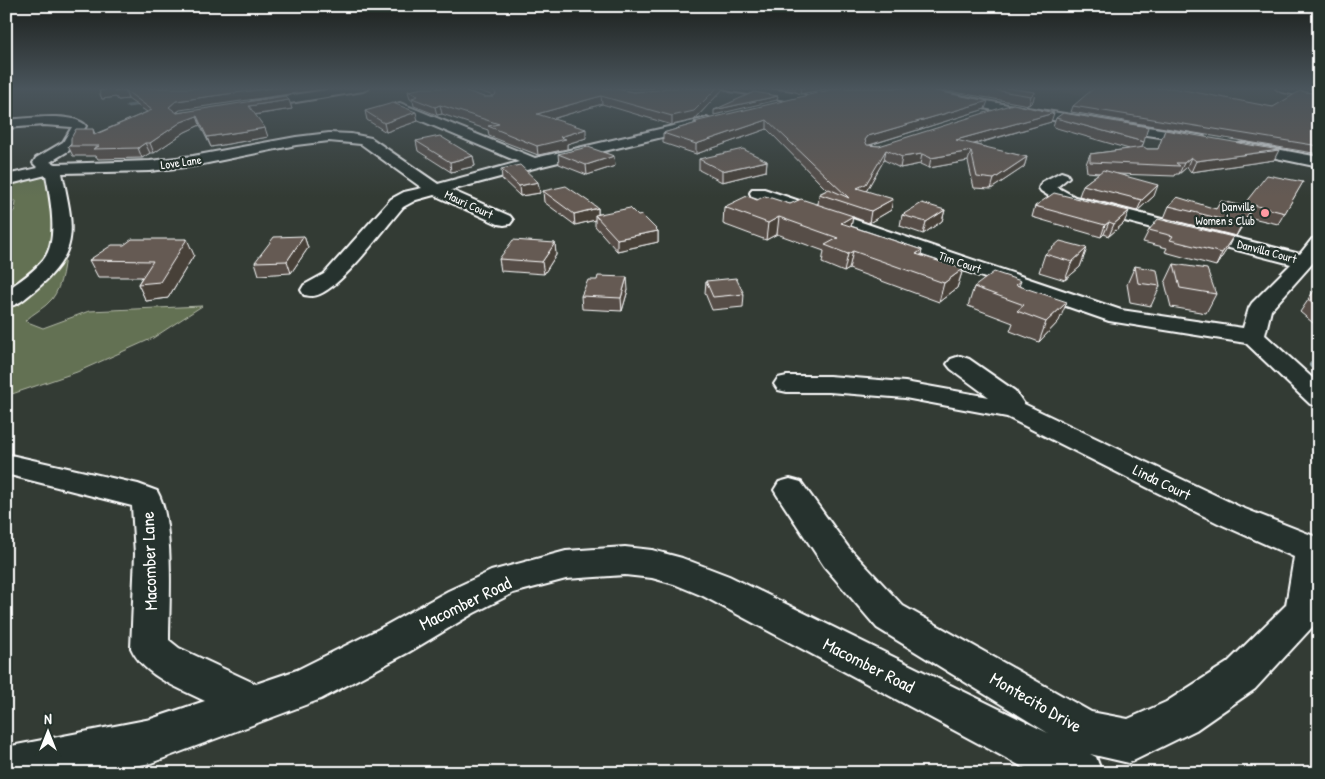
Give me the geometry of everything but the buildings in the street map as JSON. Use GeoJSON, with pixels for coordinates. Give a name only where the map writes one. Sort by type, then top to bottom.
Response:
{"type":"FeatureCollection","features":[{"type":"Feature","properties":{"kind":"street"},"geometry":{"type":"LineString","coordinates":[[9,300],[54,260],[58,251],[60,234],[59,204],[53,169],[41,163],[41,161],[68,145],[79,126],[77,124]]}},
{"type":"Feature","properties":{"kind":"street"},"geometry":{"type":"LineString","coordinates":[[442,124],[534,163]]}},
{"type":"Feature","properties":{"kind":"street"},"geometry":{"type":"LineString","coordinates":[[312,290],[331,278],[397,203],[410,196],[534,163],[698,124]]}},
{"type":"Feature","properties":{"kind":"street"},"geometry":{"type":"LineString","coordinates":[[1108,124],[1213,141]]}},
{"type":"Feature","properties":{"kind":"street"},"geometry":{"type":"LineString","coordinates":[[1150,147],[1155,132]]}},
{"type":"Feature","properties":{"kind":"street","name":"Love Lane"},"geometry":{"type":"LineString","coordinates":[[6,180],[53,169],[150,166],[329,137],[366,141],[435,189]]}},
{"type":"Feature","properties":{"kind":"street"},"geometry":{"type":"LineString","coordinates":[[1232,145],[1319,162]]}},
{"type":"Feature","properties":{"kind":"street","name":"Danvilla Court"},"geometry":{"type":"LineString","coordinates":[[1061,176],[1048,184],[1047,188],[1069,201],[1313,253]]}},
{"type":"Feature","properties":{"kind":"street","name":"Mauri Court"},"geometry":{"type":"LineString","coordinates":[[435,189],[504,220]]}},
{"type":"Feature","properties":{"kind":"street","name":"Tim Court"},"geometry":{"type":"LineString","coordinates":[[758,193],[1117,316],[1253,337]]}},
{"type":"Feature","properties":{"kind":"street"},"geometry":{"type":"LineString","coordinates":[[1313,253],[1260,308],[1253,337],[1319,398]]}},
{"type":"Feature","properties":{"kind":"street","name":"Linda Court"},"geometry":{"type":"LineString","coordinates":[[960,364],[1006,397],[1014,410]]}},
{"type":"Feature","properties":{"kind":"street","name":"Linda Court"},"geometry":{"type":"LineString","coordinates":[[787,384],[829,384],[905,390],[1014,410],[1229,514],[1315,551]]}},
{"type":"Feature","properties":{"kind":"street","name":"Macomber Lane"},"geometry":{"type":"LineString","coordinates":[[6,464],[138,495],[146,499],[152,554],[150,648],[165,661],[255,705]]}},
{"type":"Feature","properties":{"kind":"street","name":"Montecito Drive"},"geometry":{"type":"LineString","coordinates":[[790,490],[818,534],[868,596],[890,617],[1085,732],[1128,741],[1181,716],[1241,676],[1303,612],[1315,551]]}},
{"type":"Feature","properties":{"kind":"street","name":"Macomber Road"},"geometry":{"type":"LineString","coordinates":[[6,769],[151,741],[307,686],[395,640],[460,602],[504,581],[566,565],[625,561],[652,564],[682,572],[716,586],[1080,773]]}},
{"type":"Feature","properties":{"kind":"shaded area"},"geometry":{"type":"Polygon","coordinates":[[[1270,124],[1319,124],[1319,132],[1270,124]]]}},
{"type":"Feature","properties":{"kind":"green space"},"geometry":{"type":"Polygon","coordinates":[[[59,170],[63,174],[66,221],[65,257],[62,273],[58,288],[52,299],[25,321],[43,328],[89,311],[202,306],[153,338],[77,372],[6,396],[6,218],[15,210],[16,201],[6,201],[6,182],[59,170]]]}},
{"type":"Feature","properties":{"kind":"waterway"},"geometry":{"type":"LineString","coordinates":[[1312,365],[1319,370]]}},
{"type":"Feature","properties":{"kind":"place","name":"Danville Women's Club"},"geometry":{"type":"Point","coordinates":[1265,213]}}]}
